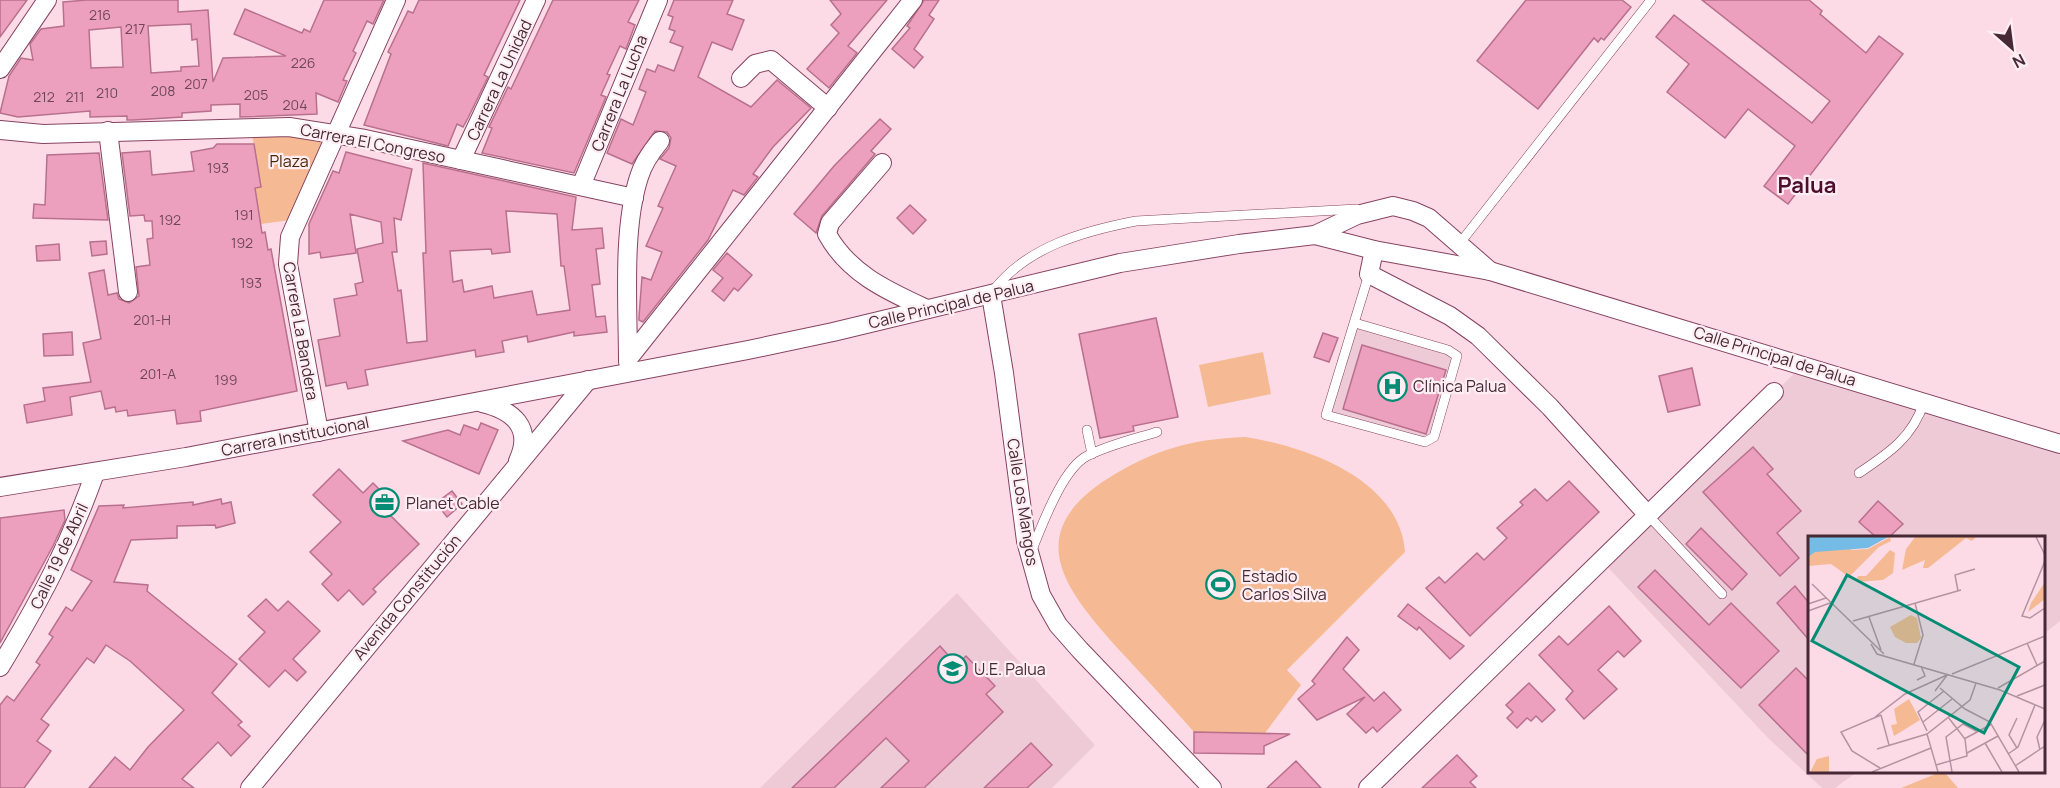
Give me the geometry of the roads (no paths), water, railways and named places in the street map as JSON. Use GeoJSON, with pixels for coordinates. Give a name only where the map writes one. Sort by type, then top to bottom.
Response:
{"type":"FeatureCollection","features":[{"type":"Feature","properties":{"kind":"street"},"geometry":{"type":"LineString","coordinates":[[0,69],[47,0]]}},
{"type":"Feature","properties":{"kind":"street","name":"Carrera La Bandera"},"geometry":{"type":"LineString","coordinates":[[319,432],[292,291],[288,249],[297,219],[396,0]]}},
{"type":"Feature","properties":{"kind":"street","name":"Carrera La Unidad"},"geometry":{"type":"LineString","coordinates":[[461,160],[536,0]]}},
{"type":"Feature","properties":{"kind":"street","name":"Carrera La Lucha"},"geometry":{"type":"LineString","coordinates":[[581,186],[658,0]]}},
{"type":"Feature","properties":{"kind":"street"},"geometry":{"type":"LineString","coordinates":[[628,366],[913,0]]}},
{"type":"Feature","properties":{"kind":"street"},"geometry":{"type":"LineString","coordinates":[[741,78],[755,64],[771,60],[828,108]]}},
{"type":"Feature","properties":{"kind":"street","name":"Carrera El Congreso"},"geometry":{"type":"LineString","coordinates":[[0,130],[43,134],[289,127],[335,134],[634,198]]}},
{"type":"Feature","properties":{"kind":"street"},"geometry":{"type":"LineString","coordinates":[[108,131],[128,292]]}},
{"type":"Feature","properties":{"kind":"street"},"geometry":{"type":"LineString","coordinates":[[628,366],[630,226],[639,176],[649,155],[660,141]]}},
{"type":"Feature","properties":{"kind":"street"},"geometry":{"type":"LineString","coordinates":[[882,163],[830,223],[828,234],[848,263],[863,275],[882,289],[927,309]]}},
{"type":"Feature","properties":{"kind":"street","name":"Calle Principal de Palua"},"geometry":{"type":"LineString","coordinates":[[588,380],[628,366],[833,333],[1141,259],[1315,235],[1357,215],[1393,206],[1429,218],[1490,271]]}},
{"type":"Feature","properties":{"kind":"street","name":"Calle Principal de Palua"},"geometry":{"type":"LineString","coordinates":[[1315,235],[1374,250],[1490,271],[2060,444]]}},
{"type":"Feature","properties":{"kind":"street"},"geometry":{"type":"LineString","coordinates":[[1374,250],[1369,273],[1450,316],[1478,336],[1550,407],[1647,514]]}},
{"type":"Feature","properties":{"kind":"street","name":"Calle Los Mangos"},"geometry":{"type":"LineString","coordinates":[[991,295],[1029,557],[1041,595],[1058,625],[1212,788]]}},
{"type":"Feature","properties":{"kind":"street","name":"Carrera Institucional"},"geometry":{"type":"LineString","coordinates":[[0,487],[95,473],[588,380]]}},
{"type":"Feature","properties":{"kind":"street","name":"Avenida Constitución"},"geometry":{"type":"LineString","coordinates":[[250,788],[588,380]]}},
{"type":"Feature","properties":{"kind":"street"},"geometry":{"type":"LineString","coordinates":[[1368,788],[1774,392]]}},
{"type":"Feature","properties":{"kind":"street"},"geometry":{"type":"LineString","coordinates":[[477,402],[501,407],[519,424],[524,443],[515,468]]}},
{"type":"Feature","properties":{"kind":"street","name":"Calle 19 de Abril"},"geometry":{"type":"LineString","coordinates":[[0,667],[40,602],[58,566],[95,473]]}},
{"type":"Feature","properties":{"kind":"lane"},"geometry":{"type":"LineString","coordinates":[[1460,243],[1651,0]]}},
{"type":"Feature","properties":{"kind":"lane"},"geometry":{"type":"LineString","coordinates":[[991,295],[1005,275],[1049,247],[1115,225],[1136,221],[1393,206]]}},
{"type":"Feature","properties":{"kind":"lane"},"geometry":{"type":"LineString","coordinates":[[1355,323],[1448,350],[1457,356],[1441,415],[1430,441],[1425,442],[1326,415],[1369,273]]}},
{"type":"Feature","properties":{"kind":"lane"},"geometry":{"type":"LineString","coordinates":[[1859,473],[1892,451],[1907,435],[1917,423],[1924,402]]}},
{"type":"Feature","properties":{"kind":"lane"},"geometry":{"type":"LineString","coordinates":[[1088,430],[1092,454]]}},
{"type":"Feature","properties":{"kind":"lane"},"geometry":{"type":"LineString","coordinates":[[1029,557],[1058,492],[1075,466],[1092,454],[1157,432]]}},
{"type":"Feature","properties":{"kind":"lane"},"geometry":{"type":"LineString","coordinates":[[1647,514],[1722,594]]}},
{"type":"Feature","properties":{"kind":"place","name":"Clínica Palua"},"geometry":{"type":"Point","coordinates":[1392,386]}},
{"type":"Feature","properties":{"kind":"place","name":"Planet Cable"},"geometry":{"type":"Point","coordinates":[385,503]}},
{"type":"Feature","properties":{"kind":"place","name":"Estadio Carlos Silva"},"geometry":{"type":"Point","coordinates":[1221,585]}},
{"type":"Feature","properties":{"kind":"place","name":"U.E. Palua"},"geometry":{"type":"Point","coordinates":[953,669]}},
{"type":"Feature","properties":{"kind":"district","name":"Palua"},"geometry":{"type":"Point","coordinates":[1807,185]}},
{"type":"Feature","properties":{"kind":"park label","name":"Plaza"},"geometry":{"type":"Point","coordinates":[289,161]}}]}
